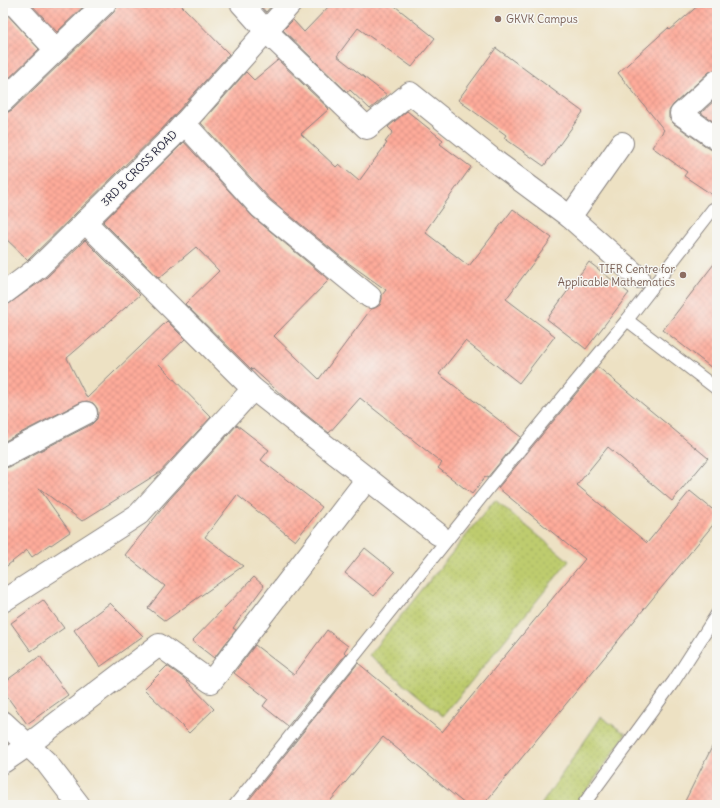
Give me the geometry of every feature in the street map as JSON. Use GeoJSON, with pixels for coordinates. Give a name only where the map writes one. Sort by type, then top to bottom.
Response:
{"type":"FeatureCollection","features":[{"type":"Feature","properties":{"kind":"street"},"geometry":{"type":"LineString","coordinates":[[13,3],[56,50]]}},
{"type":"Feature","properties":{"kind":"street"},"geometry":{"type":"LineString","coordinates":[[3,101],[105,3]]}},
{"type":"Feature","properties":{"kind":"street"},"geometry":{"type":"LineString","coordinates":[[241,3],[266,31],[367,128],[410,93],[496,162],[570,217],[638,277]]}},
{"type":"Feature","properties":{"kind":"street","name":"3RD B CROSS ROAD"},"geometry":{"type":"LineString","coordinates":[[3,294],[39,267],[171,138],[291,3]]}},
{"type":"Feature","properties":{"kind":"street"},"geometry":{"type":"LineString","coordinates":[[717,81],[681,114],[717,139]]}},
{"type":"Feature","properties":{"kind":"street"},"geometry":{"type":"LineString","coordinates":[[184,123],[261,208],[370,297]]}},
{"type":"Feature","properties":{"kind":"street"},"geometry":{"type":"LineString","coordinates":[[570,217],[622,143]]}},
{"type":"Feature","properties":{"kind":"street"},"geometry":{"type":"LineString","coordinates":[[85,222],[253,389],[438,534]]}},
{"type":"Feature","properties":{"kind":"street"},"geometry":{"type":"LineString","coordinates":[[3,601],[139,514],[253,389]]}},
{"type":"Feature","properties":{"kind":"street"},"geometry":{"type":"LineString","coordinates":[[3,456],[86,413]]}},
{"type":"Feature","properties":{"kind":"street"},"geometry":{"type":"LineString","coordinates":[[3,762],[160,646],[211,682],[367,479]]}},
{"type":"Feature","properties":{"kind":"street"},"geometry":{"type":"LineString","coordinates":[[3,722],[46,762],[79,805]]}},
{"type":"Feature","properties":{"kind":"lane"},"geometry":{"type":"LineString","coordinates":[[235,805],[503,470],[627,320],[713,209],[717,213]]}},
{"type":"Feature","properties":{"kind":"lane"},"geometry":{"type":"LineString","coordinates":[[627,320],[717,389]]}},
{"type":"Feature","properties":{"kind":"lane"},"geometry":{"type":"LineString","coordinates":[[583,805],[674,681],[717,614]]}},
{"type":"Feature","properties":{"kind":"green space"},"geometry":{"type":"Polygon","coordinates":[[[495,500],[569,561],[443,716],[369,655],[495,500]]]}},
{"type":"Feature","properties":{"kind":"green space"},"geometry":{"type":"Polygon","coordinates":[[[601,717],[626,734],[577,805],[541,805],[601,717]]]}},
{"type":"Feature","properties":{"kind":"building"},"geometry":{"type":"Polygon","coordinates":[[[30,3],[87,3],[57,32],[30,3]]]}},
{"type":"Feature","properties":{"kind":"building"},"geometry":{"type":"Polygon","coordinates":[[[117,3],[179,3],[229,54],[162,129],[28,260],[3,236],[3,113],[12,110],[114,12],[117,7],[117,3]]]}},
{"type":"Feature","properties":{"kind":"building"},"geometry":{"type":"Polygon","coordinates":[[[258,3],[274,3],[266,12],[258,3]]]}},
{"type":"Feature","properties":{"kind":"building"},"geometry":{"type":"Polygon","coordinates":[[[332,3],[391,3],[435,38],[412,67],[358,28],[337,56],[387,95],[370,109],[350,90],[347,92],[283,30],[293,20],[304,32],[332,3]]]}},
{"type":"Feature","properties":{"kind":"building"},"geometry":{"type":"Polygon","coordinates":[[[701,3],[717,3],[717,69],[709,72],[673,105],[669,111],[669,118],[674,124],[710,149],[717,151],[717,198],[684,176],[687,172],[652,147],[664,130],[618,73],[668,28],[670,30],[701,3]]]}},
{"type":"Feature","properties":{"kind":"building"},"geometry":{"type":"Polygon","coordinates":[[[3,10],[39,49],[3,84],[3,10]]]}},
{"type":"Feature","properties":{"kind":"building"},"geometry":{"type":"Polygon","coordinates":[[[496,48],[583,112],[544,166],[504,138],[506,135],[458,100],[496,48]]]}},
{"type":"Feature","properties":{"kind":"building"},"geometry":{"type":"Polygon","coordinates":[[[278,60],[329,109],[301,134],[336,167],[339,164],[359,181],[387,143],[385,142],[393,132],[388,127],[407,111],[443,140],[440,144],[471,167],[426,230],[426,233],[469,266],[513,209],[552,238],[506,299],[555,336],[519,383],[465,341],[439,374],[521,437],[487,478],[485,477],[472,494],[438,468],[442,463],[360,398],[329,433],[284,397],[253,369],[252,370],[185,304],[219,271],[196,247],[159,278],[103,222],[184,142],[252,216],[329,280],[274,336],[319,379],[371,309],[380,305],[382,295],[386,290],[347,262],[270,199],[201,123],[246,72],[254,80],[278,60]]]}},
{"type":"Feature","properties":{"kind":"building"},"geometry":{"type":"Polygon","coordinates":[[[717,98],[717,124],[701,113],[717,98]]]}},
{"type":"Feature","properties":{"kind":"building"},"geometry":{"type":"Polygon","coordinates":[[[85,240],[140,295],[67,358],[87,398],[167,321],[185,339],[159,364],[211,417],[160,472],[82,521],[39,488],[70,532],[32,557],[27,550],[3,569],[3,468],[9,467],[92,424],[97,419],[98,413],[97,408],[93,403],[87,401],[81,402],[3,442],[3,308],[47,277],[85,240]]]}},
{"type":"Feature","properties":{"kind":"building"},"geometry":{"type":"Polygon","coordinates":[[[717,260],[717,372],[663,330],[717,260]]]}},
{"type":"Feature","properties":{"kind":"building"},"geometry":{"type":"Polygon","coordinates":[[[589,262],[629,293],[586,349],[547,319],[589,262]]]}},
{"type":"Feature","properties":{"kind":"building"},"geometry":{"type":"Polygon","coordinates":[[[598,367],[708,458],[672,501],[608,447],[577,485],[647,543],[690,491],[717,513],[717,520],[483,805],[466,805],[383,737],[327,805],[245,805],[358,663],[442,732],[585,559],[498,488],[598,367]]]}},
{"type":"Feature","properties":{"kind":"building"},"geometry":{"type":"Polygon","coordinates":[[[237,425],[269,450],[261,460],[322,507],[295,541],[237,495],[205,537],[243,566],[165,621],[148,608],[165,586],[125,555],[168,501],[237,425]]]}},
{"type":"Feature","properties":{"kind":"building"},"geometry":{"type":"Polygon","coordinates":[[[365,548],[395,572],[374,596],[345,573],[365,548]]]}},
{"type":"Feature","properties":{"kind":"building"},"geometry":{"type":"Polygon","coordinates":[[[254,577],[264,586],[233,628],[236,630],[214,658],[192,641],[254,577]]]}},
{"type":"Feature","properties":{"kind":"building"},"geometry":{"type":"Polygon","coordinates":[[[43,600],[64,628],[31,651],[11,623],[43,600]]]}},
{"type":"Feature","properties":{"kind":"building"},"geometry":{"type":"Polygon","coordinates":[[[110,603],[143,636],[100,667],[74,630],[110,603]]]}},
{"type":"Feature","properties":{"kind":"building"},"geometry":{"type":"Polygon","coordinates":[[[327,630],[348,646],[344,652],[346,654],[288,726],[263,706],[268,699],[234,673],[255,645],[294,675],[327,630]]]}},
{"type":"Feature","properties":{"kind":"building"},"geometry":{"type":"Polygon","coordinates":[[[40,656],[68,695],[27,724],[3,691],[3,683],[40,656]]]}},
{"type":"Feature","properties":{"kind":"building"},"geometry":{"type":"Polygon","coordinates":[[[167,666],[184,678],[214,709],[189,733],[144,689],[167,666]]]}},
{"type":"Feature","properties":{"kind":"building"},"geometry":{"type":"Polygon","coordinates":[[[717,737],[717,805],[683,805],[717,737]]]}},
{"type":"Feature","properties":{"kind":"place","name":"GKVK Campus"},"geometry":{"type":"Point","coordinates":[498,19]}},
{"type":"Feature","properties":{"kind":"place","name":"TIFR Centre for Applicable Mathematics"},"geometry":{"type":"Point","coordinates":[683,275]}}]}
